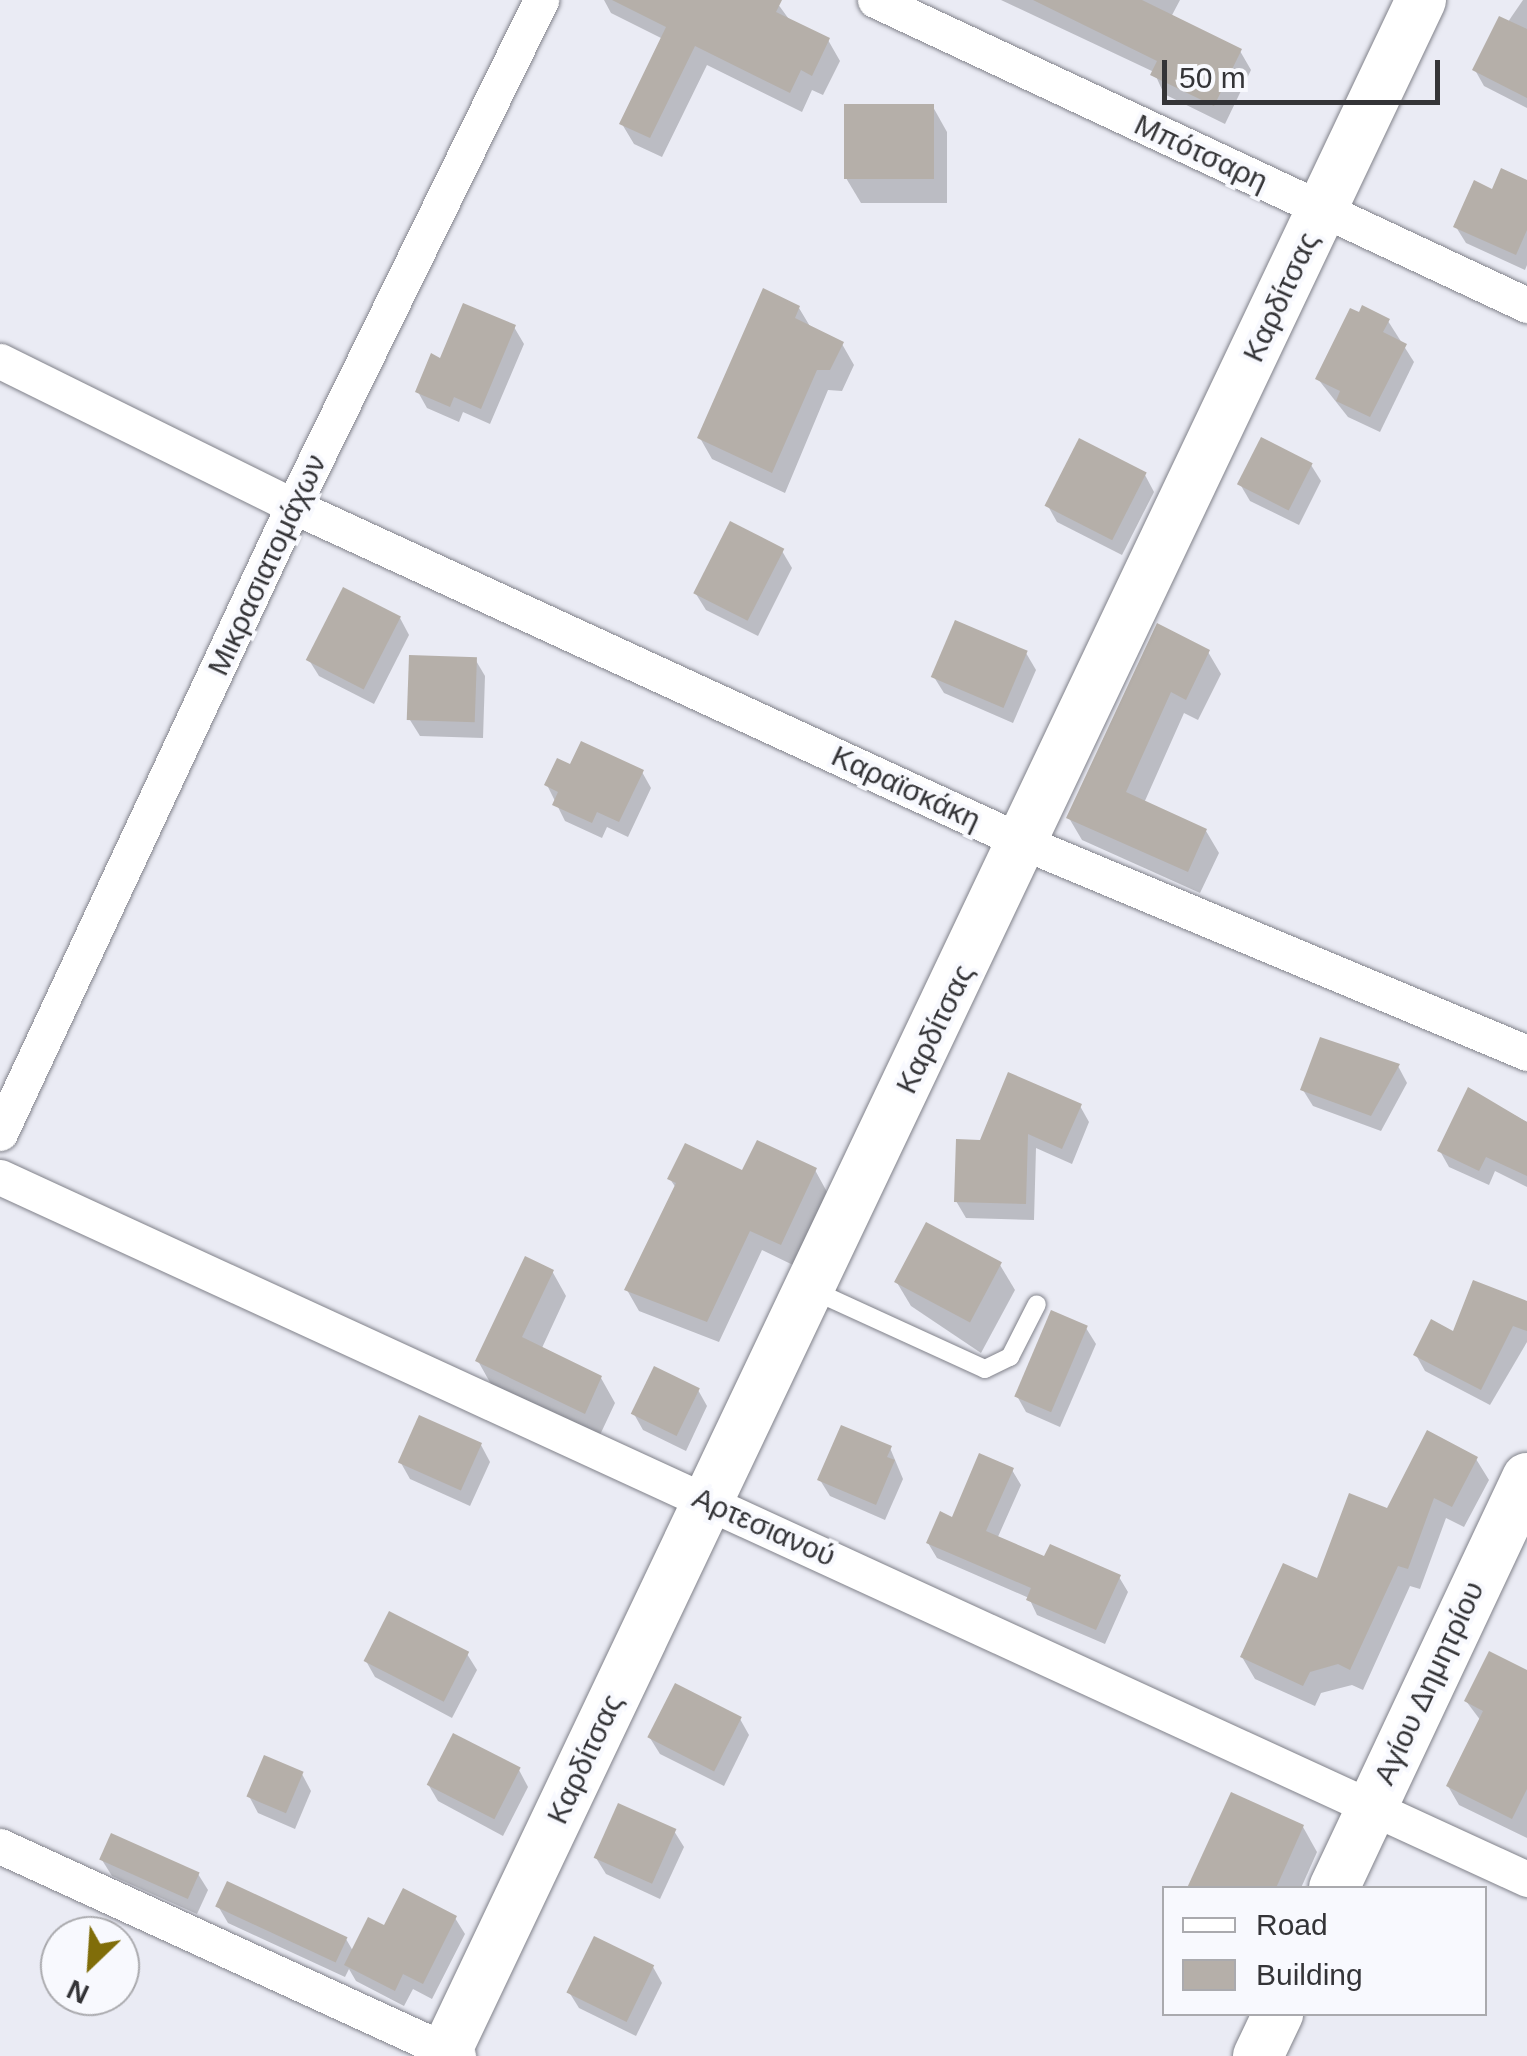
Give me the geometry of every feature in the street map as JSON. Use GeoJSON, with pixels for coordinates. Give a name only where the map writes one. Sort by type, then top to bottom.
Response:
{"type":"FeatureCollection","features":[{"type":"Feature","properties":{"kind":"street","name":"Μικρασιατομάχων"},"geometry":{"type":"LineString","coordinates":[[0,1133],[293,506],[541,0]]}},
{"type":"Feature","properties":{"kind":"street","name":"Μπότσαρη"},"geometry":{"type":"LineString","coordinates":[[875,0],[1527,306]]}},
{"type":"Feature","properties":{"kind":"street","name":"Καρδίτσας"},"geometry":{"type":"LineString","coordinates":[[450,2054],[707,1501],[1024,842],[1421,0]]}},
{"type":"Feature","properties":{"kind":"street","name":"Καραϊσκάκη"},"geometry":{"type":"LineString","coordinates":[[0,361],[293,506],[1024,842],[1527,1053]]}},
{"type":"Feature","properties":{"kind":"street","name":"Αρτεσιανού"},"geometry":{"type":"LineString","coordinates":[[0,1177],[1372,1803],[1527,1879]]}},
{"type":"Feature","properties":{"kind":"street","name":"Αγίου Δημητρίου"},"geometry":{"type":"LineString","coordinates":[[1335,1886],[1527,1478]]}},
{"type":"Feature","properties":{"kind":"street"},"geometry":{"type":"LineString","coordinates":[[0,1846],[450,2054]]}},
{"type":"Feature","properties":{"kind":"street"},"geometry":{"type":"LineString","coordinates":[[1258,2056],[1277,2016]]}},
{"type":"Feature","properties":{"kind":"lane"},"geometry":{"type":"LineString","coordinates":[[810,1288],[985,1370],[1010,1357],[1037,1304]]}},
{"type":"Feature","properties":{"kind":"building"},"geometry":{"type":"Polygon","coordinates":[[[612,0],[782,0],[776,12],[830,38],[812,76],[801,70],[790,93],[695,46],[650,138],[619,124],[666,27],[612,0]]]}},
{"type":"Feature","properties":{"kind":"building"},"geometry":{"type":"Polygon","coordinates":[[[1033,0],[1142,0],[1242,49],[1214,106],[1150,75],[1157,61],[1033,0]]]}},
{"type":"Feature","properties":{"kind":"building"},"geometry":{"type":"Polygon","coordinates":[[[1499,16],[1527,29],[1527,98],[1472,70],[1499,16]]]}},
{"type":"Feature","properties":{"kind":"building"},"geometry":{"type":"Polygon","coordinates":[[[844,104],[934,104],[934,179],[844,179],[844,104]]]}},
{"type":"Feature","properties":{"kind":"building"},"geometry":{"type":"Polygon","coordinates":[[[1501,168],[1527,180],[1527,230],[1516,255],[1453,227],[1474,180],[1492,189],[1501,168]]]}},
{"type":"Feature","properties":{"kind":"building"},"geometry":{"type":"Polygon","coordinates":[[[763,288],[800,306],[795,318],[844,342],[830,370],[817,370],[772,473],[697,438],[763,288]]]}},
{"type":"Feature","properties":{"kind":"building"},"geometry":{"type":"Polygon","coordinates":[[[463,303],[516,325],[481,409],[454,397],[450,407],[415,392],[431,353],[440,358],[463,303]]]}},
{"type":"Feature","properties":{"kind":"building"},"geometry":{"type":"Polygon","coordinates":[[[1362,305],[1390,319],[1383,332],[1407,344],[1370,417],[1336,401],[1340,391],[1315,379],[1350,308],[1359,312],[1362,305]]]}},
{"type":"Feature","properties":{"kind":"building"},"geometry":{"type":"Polygon","coordinates":[[[1261,437],[1313,463],[1289,511],[1237,484],[1261,437]]]}},
{"type":"Feature","properties":{"kind":"building"},"geometry":{"type":"Polygon","coordinates":[[[1079,438],[1147,473],[1112,540],[1044,506],[1079,438]]]}},
{"type":"Feature","properties":{"kind":"building"},"geometry":{"type":"Polygon","coordinates":[[[730,521],[784,549],[748,621],[693,593],[730,521]]]}},
{"type":"Feature","properties":{"kind":"building"},"geometry":{"type":"Polygon","coordinates":[[[343,587],[401,617],[364,690],[306,660],[343,587]]]}},
{"type":"Feature","properties":{"kind":"building"},"geometry":{"type":"Polygon","coordinates":[[[955,620],[1028,651],[1003,708],[931,677],[955,620]]]}},
{"type":"Feature","properties":{"kind":"building"},"geometry":{"type":"Polygon","coordinates":[[[1157,623],[1210,650],[1186,700],[1171,692],[1126,792],[1207,829],[1188,872],[1066,818],[1157,623]]]}},
{"type":"Feature","properties":{"kind":"building"},"geometry":{"type":"Polygon","coordinates":[[[409,655],[477,657],[475,722],[407,720],[409,655]]]}},
{"type":"Feature","properties":{"kind":"building"},"geometry":{"type":"Polygon","coordinates":[[[581,741],[644,770],[619,822],[597,812],[592,823],[552,805],[558,792],[544,785],[557,758],[570,764],[581,741]]]}},
{"type":"Feature","properties":{"kind":"building"},"geometry":{"type":"Polygon","coordinates":[[[1320,1037],[1400,1064],[1371,1116],[1300,1090],[1320,1037]]]}},
{"type":"Feature","properties":{"kind":"building"},"geometry":{"type":"Polygon","coordinates":[[[1008,1072],[1082,1104],[1062,1149],[1028,1134],[1026,1204],[954,1202],[956,1139],[980,1140],[1008,1072]]]}},
{"type":"Feature","properties":{"kind":"building"},"geometry":{"type":"Polygon","coordinates":[[[1468,1087],[1527,1122],[1527,1176],[1486,1157],[1479,1171],[1437,1151],[1468,1087]]]}},
{"type":"Feature","properties":{"kind":"building"},"geometry":{"type":"Polygon","coordinates":[[[757,1140],[817,1168],[781,1245],[750,1231],[707,1322],[624,1290],[676,1183],[667,1179],[685,1143],[742,1170],[757,1140]]]}},
{"type":"Feature","properties":{"kind":"building"},"geometry":{"type":"Polygon","coordinates":[[[926,1222],[1002,1262],[970,1322],[894,1282],[926,1222]]]}},
{"type":"Feature","properties":{"kind":"building"},"geometry":{"type":"Polygon","coordinates":[[[525,1256],[554,1270],[522,1337],[602,1376],[585,1414],[475,1361],[525,1256]]]}},
{"type":"Feature","properties":{"kind":"building"},"geometry":{"type":"Polygon","coordinates":[[[1473,1280],[1527,1301],[1527,1331],[1513,1326],[1481,1390],[1413,1355],[1431,1319],[1453,1331],[1473,1280]]]}},
{"type":"Feature","properties":{"kind":"building"},"geometry":{"type":"Polygon","coordinates":[[[1051,1310],[1088,1326],[1051,1412],[1014,1397],[1051,1310]]]}},
{"type":"Feature","properties":{"kind":"building"},"geometry":{"type":"Polygon","coordinates":[[[654,1366],[700,1388],[677,1436],[631,1414],[654,1366]]]}},
{"type":"Feature","properties":{"kind":"building"},"geometry":{"type":"Polygon","coordinates":[[[419,1415],[482,1443],[461,1491],[398,1463],[419,1415]]]}},
{"type":"Feature","properties":{"kind":"building"},"geometry":{"type":"Polygon","coordinates":[[[841,1425],[892,1446],[887,1457],[895,1460],[876,1505],[817,1480],[841,1425]]]}},
{"type":"Feature","properties":{"kind":"building"},"geometry":{"type":"Polygon","coordinates":[[[1427,1430],[1478,1457],[1452,1507],[1434,1498],[1408,1569],[1398,1566],[1350,1670],[1338,1664],[1310,1672],[1303,1686],[1240,1657],[1283,1563],[1317,1578],[1349,1493],[1387,1508],[1427,1430]]]}},
{"type":"Feature","properties":{"kind":"building"},"geometry":{"type":"Polygon","coordinates":[[[979,1453],[1014,1468],[986,1531],[1044,1556],[1050,1544],[1121,1575],[1096,1630],[1026,1600],[1031,1588],[926,1543],[940,1511],[952,1517],[979,1453]]]}},
{"type":"Feature","properties":{"kind":"building"},"geometry":{"type":"Polygon","coordinates":[[[389,1611],[469,1652],[444,1702],[364,1661],[389,1611]]]}},
{"type":"Feature","properties":{"kind":"building"},"geometry":{"type":"Polygon","coordinates":[[[1489,1651],[1527,1670],[1527,1789],[1512,1819],[1446,1786],[1483,1711],[1464,1701],[1489,1651]]]}},
{"type":"Feature","properties":{"kind":"building"},"geometry":{"type":"Polygon","coordinates":[[[675,1683],[742,1717],[714,1771],[647,1737],[675,1683]]]}},
{"type":"Feature","properties":{"kind":"building"},"geometry":{"type":"Polygon","coordinates":[[[453,1733],[521,1768],[494,1819],[427,1785],[453,1733]]]}},
{"type":"Feature","properties":{"kind":"building"},"geometry":{"type":"Polygon","coordinates":[[[264,1755],[304,1772],[286,1813],[246,1796],[264,1755]]]}},
{"type":"Feature","properties":{"kind":"building"},"geometry":{"type":"Polygon","coordinates":[[[1231,1792],[1304,1825],[1277,1886],[1188,1886],[1231,1792]]]}},
{"type":"Feature","properties":{"kind":"building"},"geometry":{"type":"Polygon","coordinates":[[[618,1803],[676,1829],[652,1884],[594,1858],[618,1803]]]}},
{"type":"Feature","properties":{"kind":"building"},"geometry":{"type":"Polygon","coordinates":[[[111,1833],[200,1872],[188,1899],[99,1859],[111,1833]]]}},
{"type":"Feature","properties":{"kind":"building"},"geometry":{"type":"Polygon","coordinates":[[[227,1881],[348,1937],[336,1963],[215,1906],[227,1881]]]}},
{"type":"Feature","properties":{"kind":"building"},"geometry":{"type":"Polygon","coordinates":[[[403,1888],[457,1916],[423,1984],[403,1974],[395,1991],[344,1965],[368,1917],[384,1925],[403,1888]]]}},
{"type":"Feature","properties":{"kind":"building"},"geometry":{"type":"Polygon","coordinates":[[[594,1936],[654,1965],[627,2022],[566,1993],[594,1936]]]}}]}
